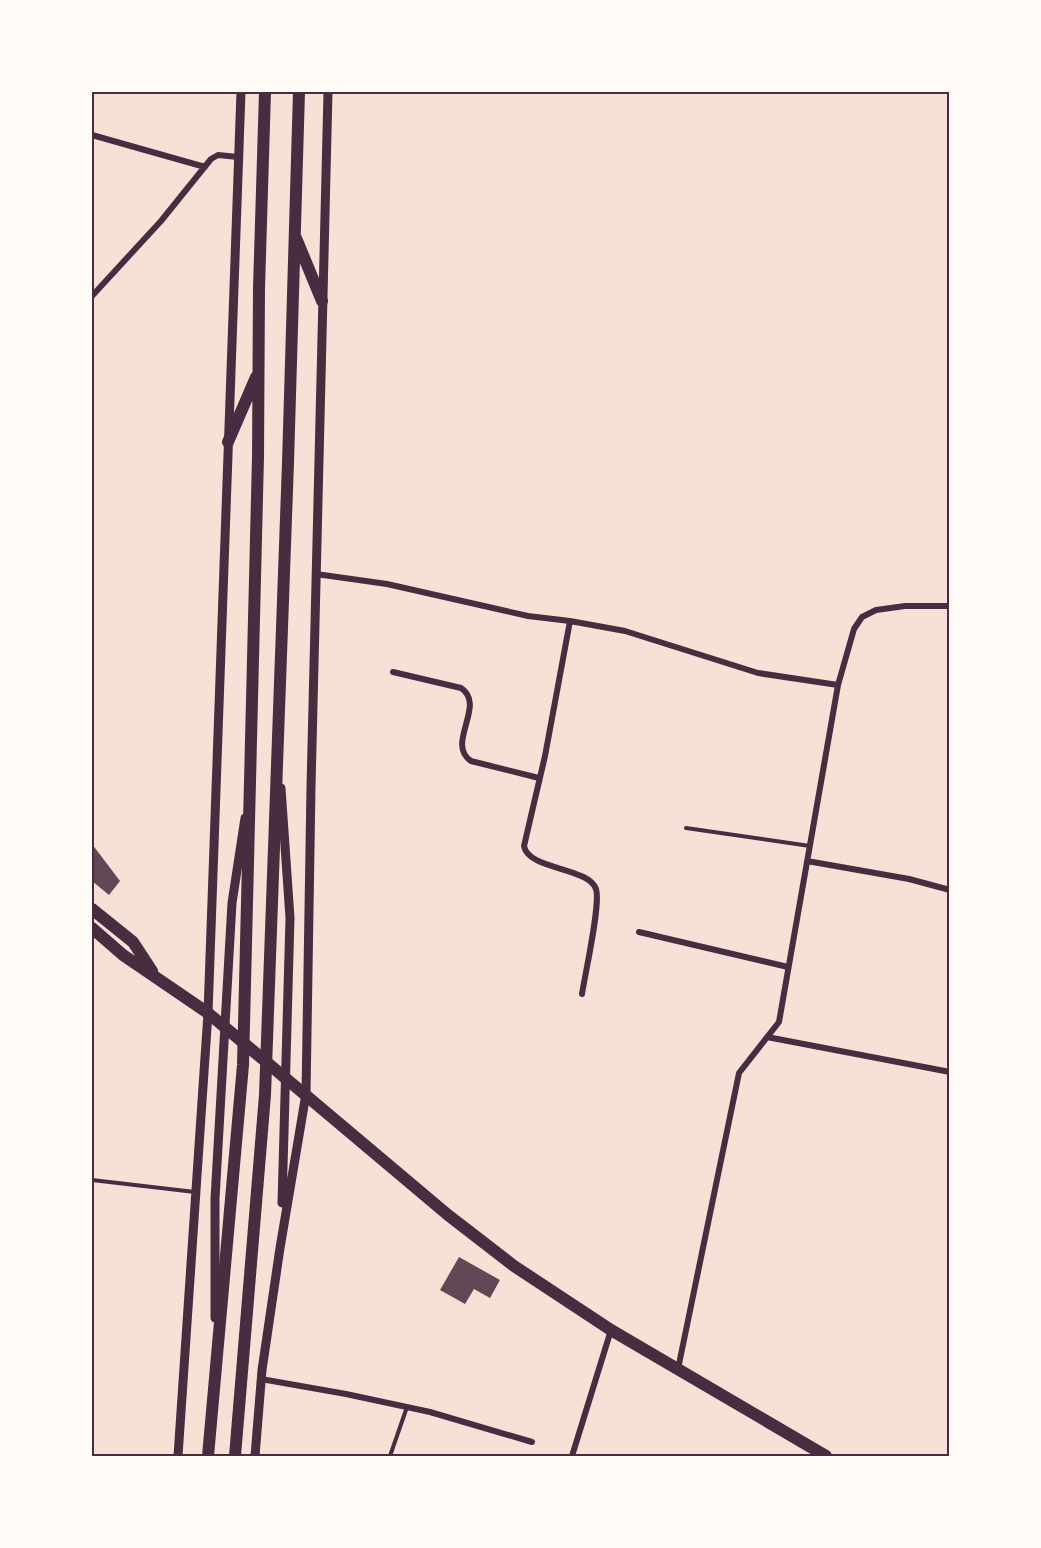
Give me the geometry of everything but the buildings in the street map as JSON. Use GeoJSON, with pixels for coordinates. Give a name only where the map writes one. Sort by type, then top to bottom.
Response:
{"type":"FeatureCollection","features":[{"type":"Feature","properties":{"kind":"main road"},"geometry":{"type":"LineString","coordinates":[[208,1456],[243,1065],[265,92]]}},
{"type":"Feature","properties":{"kind":"main road"},"geometry":{"type":"LineString","coordinates":[[235,1456],[265,1095],[299,92]]}},
{"type":"Feature","properties":{"kind":"main road"},"geometry":{"type":"LineString","coordinates":[[294,234],[322,301]]}},
{"type":"Feature","properties":{"kind":"main road"},"geometry":{"type":"LineString","coordinates":[[228,442],[258,371]]}},
{"type":"Feature","properties":{"kind":"main road"},"geometry":{"type":"LineString","coordinates":[[92,909],[133,942],[155,975]]}},
{"type":"Feature","properties":{"kind":"main road"},"geometry":{"type":"LineString","coordinates":[[92,928],[123,955],[208,1012],[489,1247],[611,1330],[826,1456]]}},
{"type":"Feature","properties":{"kind":"street"},"geometry":{"type":"LineString","coordinates":[[178,1456],[208,1012],[241,92]]}},
{"type":"Feature","properties":{"kind":"street"},"geometry":{"type":"LineString","coordinates":[[255,1456],[261,1379],[306,1094],[328,92]]}},
{"type":"Feature","properties":{"kind":"street"},"geometry":{"type":"LineString","coordinates":[[92,135],[205,166]]}},
{"type":"Feature","properties":{"kind":"street"},"geometry":{"type":"LineString","coordinates":[[92,296],[161,221],[211,159],[218,155],[238,157]]}},
{"type":"Feature","properties":{"kind":"street"},"geometry":{"type":"LineString","coordinates":[[316,574],[387,584],[528,616],[625,631],[758,673],[838,685]]}},
{"type":"Feature","properties":{"kind":"street"},"geometry":{"type":"LineString","coordinates":[[678,1370],[739,1074],[779,1022],[838,685],[854,629],[862,617],[876,610],[905,606],[950,606]]}},
{"type":"Feature","properties":{"kind":"street"},"geometry":{"type":"LineString","coordinates":[[570,621],[527,830],[525,852],[533,859],[569,871],[592,882],[596,887],[597,905],[582,994]]}},
{"type":"Feature","properties":{"kind":"street"},"geometry":{"type":"LineString","coordinates":[[393,672],[461,688],[467,692],[470,700],[469,713],[462,747],[466,758],[539,778]]}},
{"type":"Feature","properties":{"kind":"street"},"geometry":{"type":"LineString","coordinates":[[278,744],[290,918],[280,1248]]}},
{"type":"Feature","properties":{"kind":"street"},"geometry":{"type":"LineString","coordinates":[[216,1357],[215,1199],[232,903],[251,775]]}},
{"type":"Feature","properties":{"kind":"street"},"geometry":{"type":"LineString","coordinates":[[807,861],[909,879],[950,890]]}},
{"type":"Feature","properties":{"kind":"street"},"geometry":{"type":"LineString","coordinates":[[639,932],[788,967]]}},
{"type":"Feature","properties":{"kind":"street"},"geometry":{"type":"LineString","coordinates":[[767,1037],[950,1072]]}},
{"type":"Feature","properties":{"kind":"street"},"geometry":{"type":"LineString","coordinates":[[572,1456],[611,1330]]}},
{"type":"Feature","properties":{"kind":"street"},"geometry":{"type":"LineString","coordinates":[[261,1379],[407,1407],[532,1443]]}},
{"type":"Feature","properties":{"kind":"lane"},"geometry":{"type":"LineString","coordinates":[[686,828],[810,846]]}},
{"type":"Feature","properties":{"kind":"lane"},"geometry":{"type":"LineString","coordinates":[[92,1180],[196,1192]]}},
{"type":"Feature","properties":{"kind":"lane"},"geometry":{"type":"LineString","coordinates":[[390,1456],[407,1407]]}}]}
